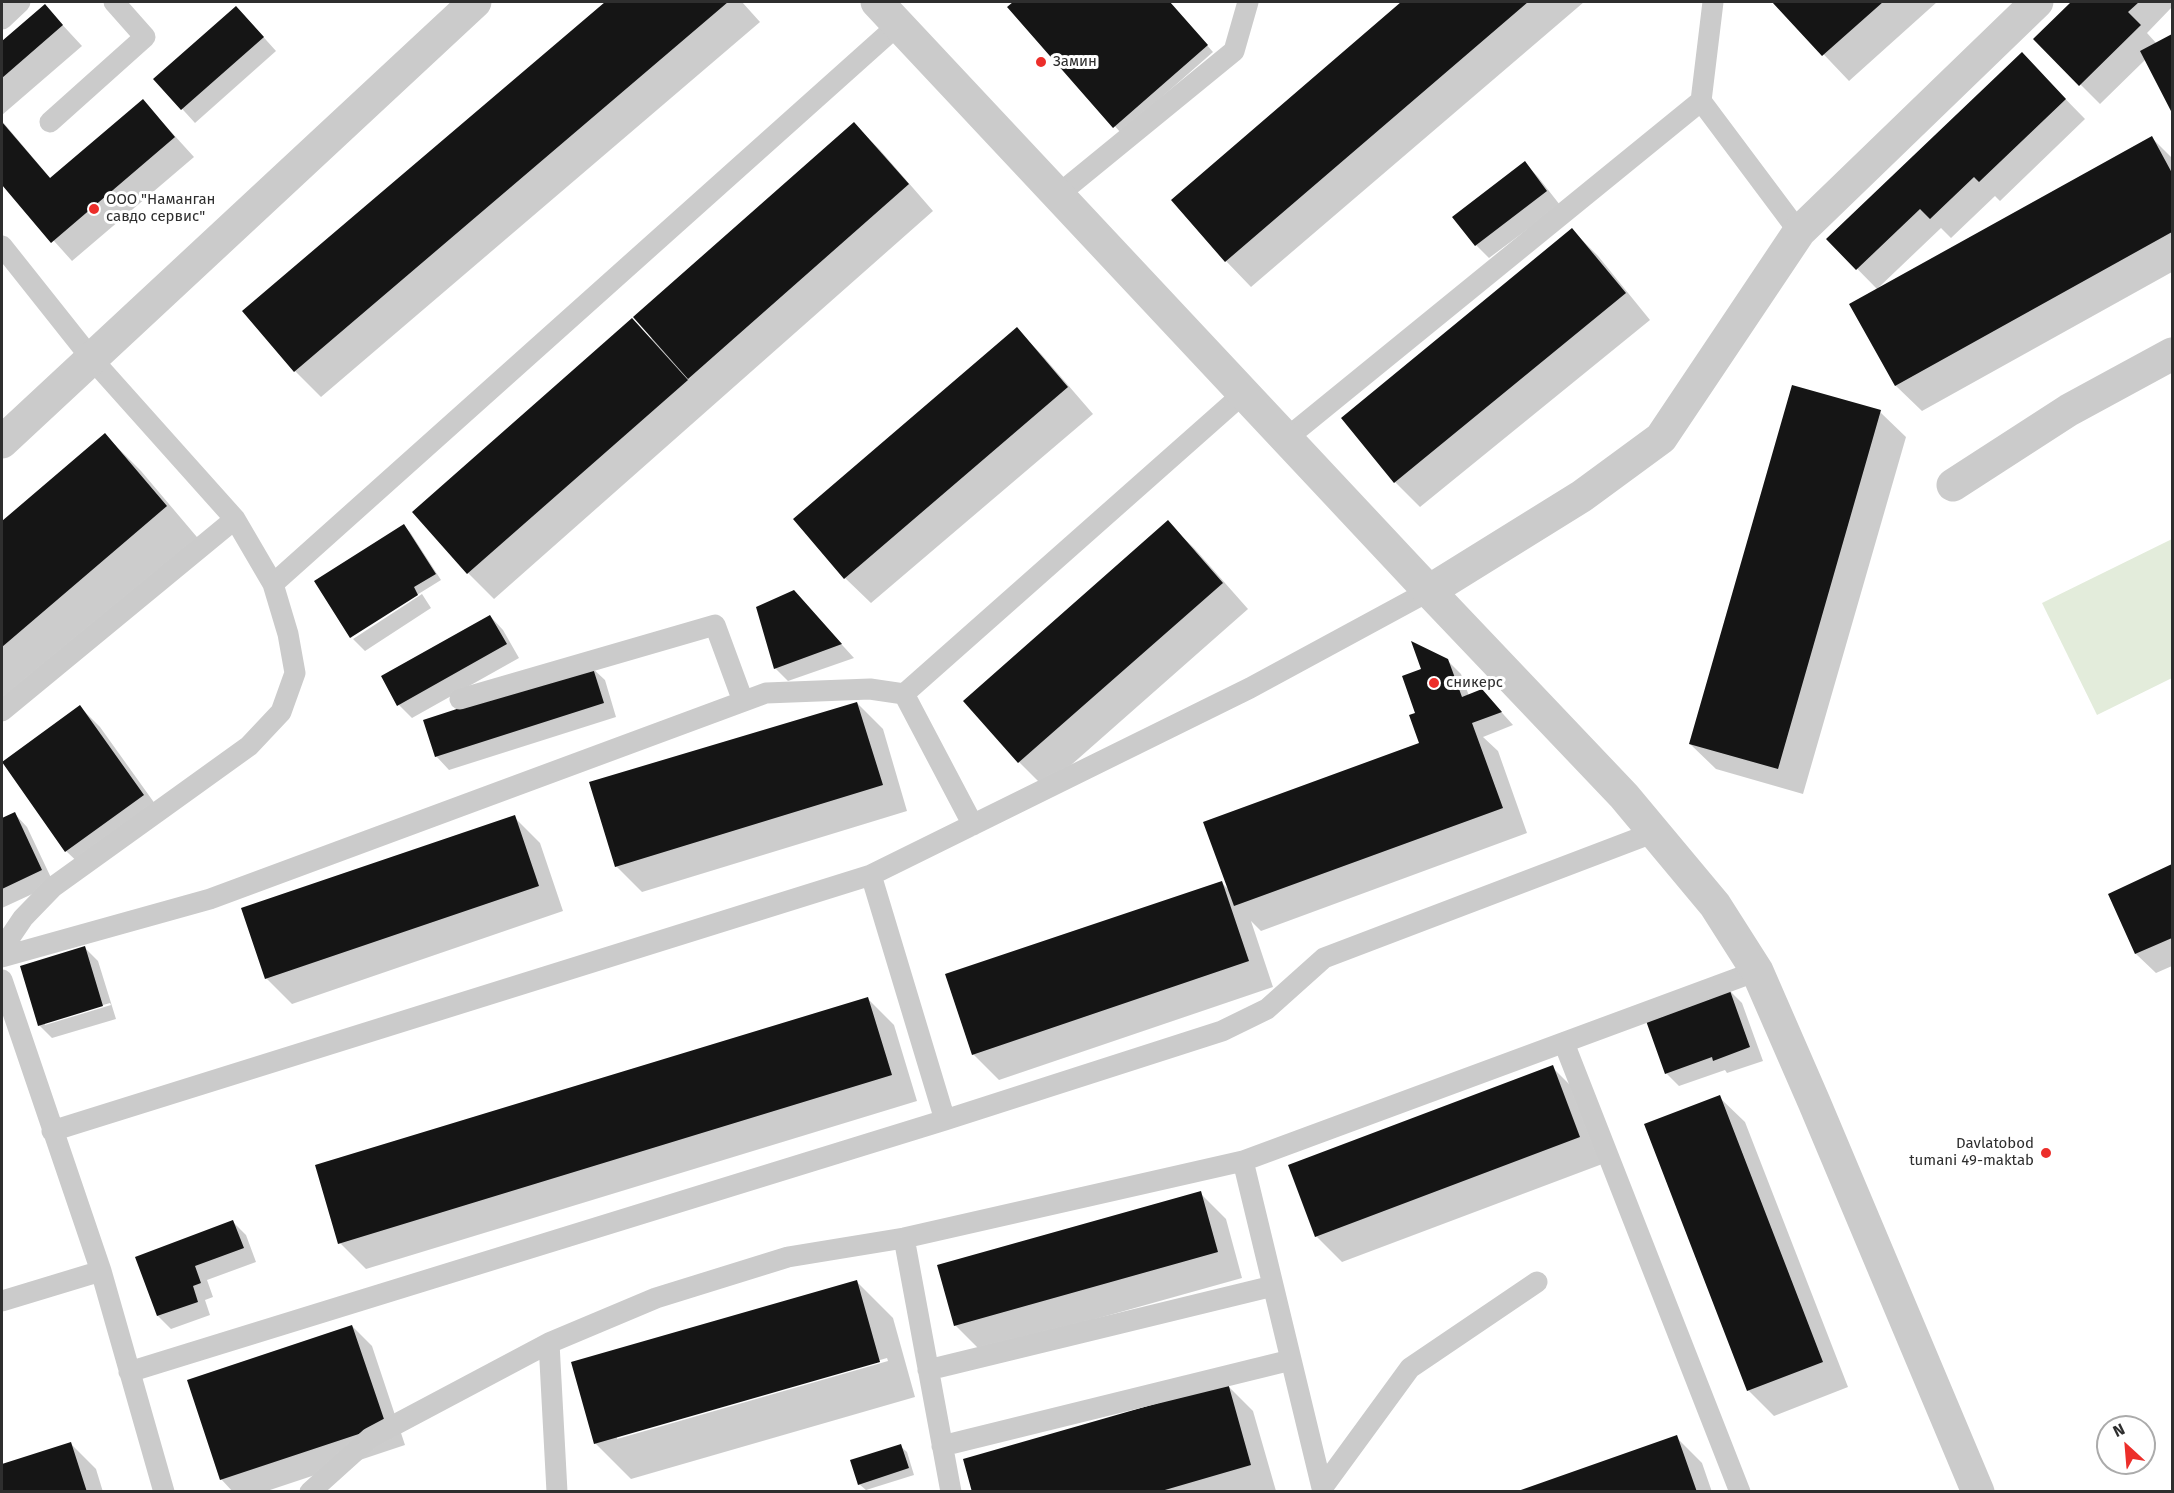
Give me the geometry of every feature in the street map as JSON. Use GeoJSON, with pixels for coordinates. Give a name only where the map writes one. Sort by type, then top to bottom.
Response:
{"type":"FeatureCollection","features":[{"type":"Feature","properties":{"kind":"street"},"geometry":{"type":"LineString","coordinates":[[2,442],[475,2]]}},
{"type":"Feature","properties":{"kind":"street"},"geometry":{"type":"LineString","coordinates":[[1429,591],[1582,496],[1661,438],[1799,232],[2037,2]]}},
{"type":"Feature","properties":{"kind":"street"},"geometry":{"type":"LineString","coordinates":[[888,13],[1624,796],[1715,905],[1756,971],[1814,1102],[1978,1491]]}},
{"type":"Feature","properties":{"kind":"street"},"geometry":{"type":"LineString","coordinates":[[1953,485],[2069,410],[2172,354]]}},
{"type":"Feature","properties":{"kind":"lane"},"geometry":{"type":"LineString","coordinates":[[2,19],[20,2]]}},
{"type":"Feature","properties":{"kind":"lane"},"geometry":{"type":"LineString","coordinates":[[50,122],[145,37],[114,2]]}},
{"type":"Feature","properties":{"kind":"lane"},"geometry":{"type":"LineString","coordinates":[[1059,194],[1234,51],[1248,2]]}},
{"type":"Feature","properties":{"kind":"lane"},"geometry":{"type":"LineString","coordinates":[[1713,2],[1701,101],[1799,232]]}},
{"type":"Feature","properties":{"kind":"lane"},"geometry":{"type":"LineString","coordinates":[[273,584],[888,13]]}},
{"type":"Feature","properties":{"kind":"lane"},"geometry":{"type":"LineString","coordinates":[[1287,438],[1701,101]]}},
{"type":"Feature","properties":{"kind":"lane"},"geometry":{"type":"LineString","coordinates":[[2,246],[91,358],[235,519],[273,584],[288,634],[295,673],[281,712],[249,746],[53,887],[23,918],[2,949]]}},
{"type":"Feature","properties":{"kind":"lane"},"geometry":{"type":"LineString","coordinates":[[2,957],[210,899],[766,693],[870,689],[904,694],[1244,393]]}},
{"type":"Feature","properties":{"kind":"lane"},"geometry":{"type":"LineString","coordinates":[[2,711],[235,519]]}},
{"type":"Feature","properties":{"kind":"lane"},"geometry":{"type":"LineString","coordinates":[[52,1131],[871,875],[1250,688],[1429,591]]}},
{"type":"Feature","properties":{"kind":"lane"},"geometry":{"type":"LineString","coordinates":[[460,699],[715,625],[743,701]]}},
{"type":"Feature","properties":{"kind":"lane"},"geometry":{"type":"LineString","coordinates":[[904,694],[973,825]]}},
{"type":"Feature","properties":{"kind":"lane"},"geometry":{"type":"LineString","coordinates":[[129,1372],[945,1120],[1222,1031],[1267,1009],[1324,958],[1655,832]]}},
{"type":"Feature","properties":{"kind":"lane"},"geometry":{"type":"LineString","coordinates":[[871,875],[945,1120]]}},
{"type":"Feature","properties":{"kind":"lane"},"geometry":{"type":"LineString","coordinates":[[310,1491],[370,1438],[549,1343],[656,1298],[788,1257],[904,1238],[1243,1161],[1756,971]]}},
{"type":"Feature","properties":{"kind":"lane"},"geometry":{"type":"LineString","coordinates":[[2,980],[101,1271],[164,1491]]}},
{"type":"Feature","properties":{"kind":"lane"},"geometry":{"type":"LineString","coordinates":[[1564,1043],[1740,1491]]}},
{"type":"Feature","properties":{"kind":"lane"},"geometry":{"type":"LineString","coordinates":[[1243,1161],[1323,1489]]}},
{"type":"Feature","properties":{"kind":"lane"},"geometry":{"type":"LineString","coordinates":[[904,1238],[951,1491]]}},
{"type":"Feature","properties":{"kind":"lane"},"geometry":{"type":"LineString","coordinates":[[2,1302],[101,1271]]}},
{"type":"Feature","properties":{"kind":"lane"},"geometry":{"type":"LineString","coordinates":[[1323,1489],[1410,1368],[1537,1282]]}},
{"type":"Feature","properties":{"kind":"lane"},"geometry":{"type":"LineString","coordinates":[[928,1370],[1273,1286]]}},
{"type":"Feature","properties":{"kind":"lane"},"geometry":{"type":"LineString","coordinates":[[549,1343],[557,1491]]}},
{"type":"Feature","properties":{"kind":"lane"},"geometry":{"type":"LineString","coordinates":[[942,1446],[1291,1360]]}},
{"type":"Feature","properties":{"kind":"green space"},"geometry":{"type":"Polygon","coordinates":[[[2172,539],[2172,678],[2097,715],[2042,603],[2172,539]]]}},
{"type":"Feature","properties":{"kind":"building"},"geometry":{"type":"Polygon","coordinates":[[[605,2],[728,2],[294,372],[242,311],[605,2]]]}},
{"type":"Feature","properties":{"kind":"building"},"geometry":{"type":"Polygon","coordinates":[[[1013,2],[1170,2],[1208,45],[1113,128],[1007,7],[1013,2]]]}},
{"type":"Feature","properties":{"kind":"building"},"geometry":{"type":"Polygon","coordinates":[[[1401,2],[1528,2],[1225,262],[1171,200],[1401,2]]]}},
{"type":"Feature","properties":{"kind":"building"},"geometry":{"type":"Polygon","coordinates":[[[1772,2],[1883,2],[1822,56],[1772,2]]]}},
{"type":"Feature","properties":{"kind":"building"},"geometry":{"type":"Polygon","coordinates":[[[2071,2],[2139,2],[2128,12],[2141,25],[2079,86],[2033,39],[2071,2]]]}},
{"type":"Feature","properties":{"kind":"building"},"geometry":{"type":"Polygon","coordinates":[[[45,4],[63,25],[2,78],[2,41],[45,4]]]}},
{"type":"Feature","properties":{"kind":"building"},"geometry":{"type":"Polygon","coordinates":[[[236,6],[264,37],[181,110],[153,79],[236,6]]]}},
{"type":"Feature","properties":{"kind":"building"},"geometry":{"type":"Polygon","coordinates":[[[2172,34],[2172,113],[2140,51],[2172,34]]]}},
{"type":"Feature","properties":{"kind":"building"},"geometry":{"type":"Polygon","coordinates":[[[2022,52],[2066,99],[1979,182],[1974,177],[1930,219],[1920,209],[1856,270],[1826,239],[2022,52]]]}},
{"type":"Feature","properties":{"kind":"building"},"geometry":{"type":"Polygon","coordinates":[[[143,99],[175,137],[51,243],[2,185],[2,122],[50,178],[143,99]]]}},
{"type":"Feature","properties":{"kind":"building"},"geometry":{"type":"Polygon","coordinates":[[[854,122],[909,184],[688,379],[633,317],[854,122]]]}},
{"type":"Feature","properties":{"kind":"building"},"geometry":{"type":"Polygon","coordinates":[[[2152,136],[2172,173],[2172,232],[1895,386],[1849,304],[2152,136]]]}},
{"type":"Feature","properties":{"kind":"building"},"geometry":{"type":"Polygon","coordinates":[[[1525,161],[1547,191],[1475,246],[1452,217],[1525,161]]]}},
{"type":"Feature","properties":{"kind":"building"},"geometry":{"type":"Polygon","coordinates":[[[1572,228],[1626,293],[1394,483],[1341,418],[1572,228]]]}},
{"type":"Feature","properties":{"kind":"building"},"geometry":{"type":"Polygon","coordinates":[[[632,318],[688,380],[467,574],[412,512],[632,318]]]}},
{"type":"Feature","properties":{"kind":"building"},"geometry":{"type":"Polygon","coordinates":[[[1017,327],[1068,387],[844,579],[793,519],[1017,327]]]}},
{"type":"Feature","properties":{"kind":"building"},"geometry":{"type":"Polygon","coordinates":[[[1792,385],[1881,410],[1778,769],[1689,744],[1792,385]]]}},
{"type":"Feature","properties":{"kind":"building"},"geometry":{"type":"Polygon","coordinates":[[[105,433],[167,506],[2,647],[2,521],[105,433]]]}},
{"type":"Feature","properties":{"kind":"building"},"geometry":{"type":"Polygon","coordinates":[[[1168,520],[1223,583],[1018,763],[963,701],[1168,520]]]}},
{"type":"Feature","properties":{"kind":"building"},"geometry":{"type":"Polygon","coordinates":[[[404,524],[436,574],[414,587],[418,595],[350,638],[314,581],[404,524]]]}},
{"type":"Feature","properties":{"kind":"building"},"geometry":{"type":"Polygon","coordinates":[[[794,590],[842,644],[774,669],[756,607],[794,590]]]}},
{"type":"Feature","properties":{"kind":"building"},"geometry":{"type":"Polygon","coordinates":[[[490,615],[507,644],[397,706],[381,676],[490,615]]]}},
{"type":"Feature","properties":{"kind":"building"},"geometry":{"type":"Polygon","coordinates":[[[1411,641],[1448,659],[1462,697],[1482,689],[1502,712],[1472,723],[1503,808],[1234,906],[1203,822],[1419,743],[1409,715],[1415,713],[1402,676],[1421,669],[1411,641]]]}},
{"type":"Feature","properties":{"kind":"building"},"geometry":{"type":"Polygon","coordinates":[[[592,665],[604,703],[435,757],[423,720],[592,665]]]}},
{"type":"Feature","properties":{"kind":"building"},"geometry":{"type":"Polygon","coordinates":[[[857,702],[883,785],[615,867],[589,782],[857,702]]]}},
{"type":"Feature","properties":{"kind":"building"},"geometry":{"type":"Polygon","coordinates":[[[80,705],[144,795],[65,852],[2,762],[80,705]]]}},
{"type":"Feature","properties":{"kind":"building"},"geometry":{"type":"Polygon","coordinates":[[[15,812],[42,870],[2,889],[2,818],[15,812]]]}},
{"type":"Feature","properties":{"kind":"building"},"geometry":{"type":"Polygon","coordinates":[[[515,815],[539,886],[265,979],[241,908],[515,815]]]}},
{"type":"Feature","properties":{"kind":"building"},"geometry":{"type":"Polygon","coordinates":[[[2172,864],[2172,938],[2135,954],[2108,894],[2172,864]]]}},
{"type":"Feature","properties":{"kind":"building"},"geometry":{"type":"Polygon","coordinates":[[[1222,881],[1249,961],[972,1055],[945,974],[1222,881]]]}},
{"type":"Feature","properties":{"kind":"building"},"geometry":{"type":"Polygon","coordinates":[[[85,946],[103,1006],[38,1026],[20,966],[85,946]]]}},
{"type":"Feature","properties":{"kind":"building"},"geometry":{"type":"Polygon","coordinates":[[[1729,988],[1750,1047],[1713,1061],[1712,1057],[1665,1074],[1645,1018],[1729,988]]]}},
{"type":"Feature","properties":{"kind":"building"},"geometry":{"type":"Polygon","coordinates":[[[868,997],[892,1075],[338,1244],[315,1165],[868,997]]]}},
{"type":"Feature","properties":{"kind":"building"},"geometry":{"type":"Polygon","coordinates":[[[1553,1065],[1580,1137],[1315,1237],[1288,1165],[1553,1065]]]}},
{"type":"Feature","properties":{"kind":"building"},"geometry":{"type":"Polygon","coordinates":[[[1720,1095],[1823,1362],[1747,1391],[1644,1124],[1720,1095]]]}},
{"type":"Feature","properties":{"kind":"building"},"geometry":{"type":"Polygon","coordinates":[[[1201,1191],[1218,1252],[954,1326],[937,1265],[1201,1191]]]}},
{"type":"Feature","properties":{"kind":"building"},"geometry":{"type":"Polygon","coordinates":[[[233,1220],[244,1248],[195,1266],[201,1283],[193,1286],[198,1302],[157,1316],[135,1257],[233,1220]]]}},
{"type":"Feature","properties":{"kind":"building"},"geometry":{"type":"Polygon","coordinates":[[[857,1280],[880,1362],[594,1444],[571,1362],[857,1280]]]}},
{"type":"Feature","properties":{"kind":"building"},"geometry":{"type":"Polygon","coordinates":[[[352,1325],[386,1425],[220,1480],[187,1380],[352,1325]]]}},
{"type":"Feature","properties":{"kind":"building"},"geometry":{"type":"Polygon","coordinates":[[[1228,1383],[1251,1465],[1158,1492],[972,1492],[963,1459],[1228,1383]]]}},
{"type":"Feature","properties":{"kind":"building"},"geometry":{"type":"Polygon","coordinates":[[[1677,1435],[1697,1492],[1518,1491],[1677,1435]]]}},
{"type":"Feature","properties":{"kind":"building"},"geometry":{"type":"Polygon","coordinates":[[[71,1442],[87,1492],[2,1492],[2,1464],[71,1442]]]}},
{"type":"Feature","properties":{"kind":"building"},"geometry":{"type":"Polygon","coordinates":[[[901,1444],[909,1468],[858,1485],[850,1460],[901,1444]]]}},
{"type":"Feature","properties":{"kind":"place","name":"Замин"},"geometry":{"type":"Point","coordinates":[1041,62]}},
{"type":"Feature","properties":{"kind":"place","name":"ООО \"Наманган савдо сервис\""},"geometry":{"type":"Point","coordinates":[94,209]}},
{"type":"Feature","properties":{"kind":"place","name":"сникерс"},"geometry":{"type":"Point","coordinates":[1434,683]}},
{"type":"Feature","properties":{"kind":"place","name":"Davlatobod tumani 49-maktab"},"geometry":{"type":"Point","coordinates":[2046,1153]}}]}
